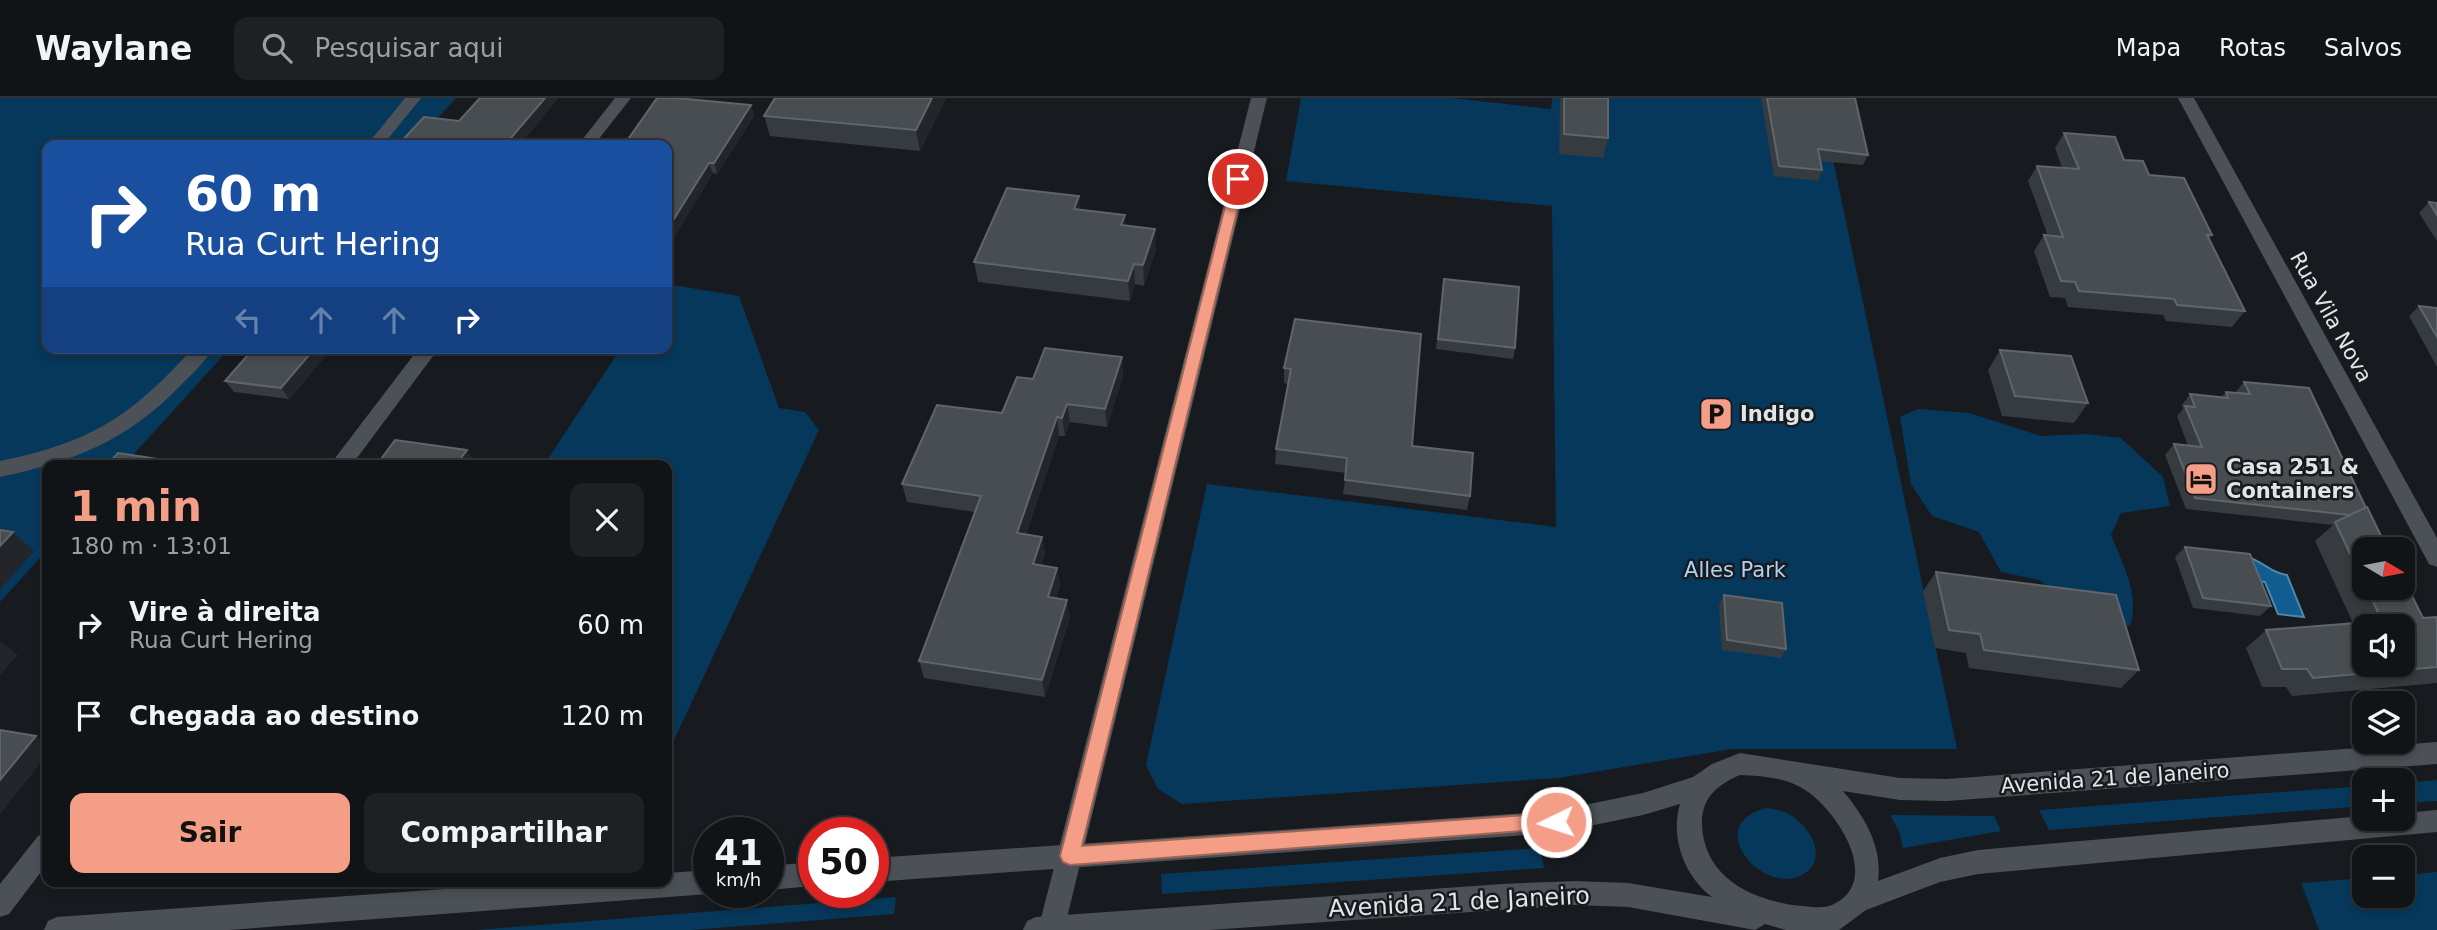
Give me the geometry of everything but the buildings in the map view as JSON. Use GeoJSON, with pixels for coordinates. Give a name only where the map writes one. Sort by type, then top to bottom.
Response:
{"type":"FeatureCollection","features":[{"type":"Feature","properties":{"kind":"main road"},"geometry":{"type":"LineString","coordinates":[[379,140],[413,98]]}},
{"type":"Feature","properties":{"kind":"main road"},"geometry":{"type":"LineString","coordinates":[[590,140],[623,98]]}},
{"type":"Feature","properties":{"kind":"main road"},"geometry":{"type":"LineString","coordinates":[[1046,930],[1070,856],[1259,98]]}},
{"type":"Feature","properties":{"kind":"main road","name":"Rua Vila Nova"},"geometry":{"type":"LineString","coordinates":[[2186,98],[2437,558]]}},
{"type":"Feature","properties":{"kind":"main road"},"geometry":{"type":"LineString","coordinates":[[0,468],[28,463],[90,444],[133,417],[180,375],[199,354]]}},
{"type":"Feature","properties":{"kind":"main road"},"geometry":{"type":"LineString","coordinates":[[344,460],[425,354]]}},
{"type":"Feature","properties":{"kind":"main road","name":"Avenida 21 de Janeiro"},"geometry":{"type":"LineString","coordinates":[[1794,772],[1900,789],[1947,790],[2437,752]]}},
{"type":"Feature","properties":{"kind":"main road"},"geometry":{"type":"LineString","coordinates":[[889,869],[1556,822],[1643,804],[1701,786],[1718,772],[1740,764],[1768,765],[1794,772],[1820,786],[1842,805],[1857,829],[1866,854],[1866,881],[1857,901]]}},
{"type":"Feature","properties":{"kind":"main road"},"geometry":{"type":"LineString","coordinates":[[1701,786],[1690,808],[1687,830],[1693,856],[1708,880],[1731,904],[1755,917],[1786,926],[1814,925],[1838,917],[1857,901],[1940,870],[1978,862],[2437,821]]}},
{"type":"Feature","properties":{"kind":"main road"},"geometry":{"type":"LineString","coordinates":[[0,905],[42,850]]}},
{"type":"Feature","properties":{"kind":"main road"},"geometry":{"type":"LineString","coordinates":[[672,885],[693,883]]}},
{"type":"Feature","properties":{"kind":"main road"},"geometry":{"type":"LineString","coordinates":[[57,930],[641,887]]}},
{"type":"Feature","properties":{"kind":"main road","name":"Avenida 21 de Janeiro"},"geometry":{"type":"LineString","coordinates":[[1046,930],[1502,895],[1574,893],[1628,895],[1755,917]]}},
{"type":"Feature","properties":{"kind":"green space"},"geometry":{"type":"Polygon","coordinates":[[[0,98],[456,98],[418,140],[42,140],[42,354],[225,354],[129,460],[42,460],[42,556],[0,602],[0,98]]]}},
{"type":"Feature","properties":{"kind":"green space","name":"Alles Park"},"geometry":{"type":"Polygon","coordinates":[[[1301,98],[1452,98],[1551,109],[1552,98],[1820,98],[1957,749],[1732,749],[1558,778],[1182,804],[1158,789],[1146,765],[1207,484],[1556,527],[1552,206],[1286,181],[1301,98]]]}},
{"type":"Feature","properties":{"kind":"green space"},"geometry":{"type":"Polygon","coordinates":[[[672,285],[739,296],[779,408],[805,412],[819,430],[672,744],[672,460],[547,460],[617,354],[672,354],[672,285]]]}},
{"type":"Feature","properties":{"kind":"green space"},"geometry":{"type":"Polygon","coordinates":[[[1918,409],[1969,413],[2041,436],[2087,434],[2121,438],[2163,477],[2170,506],[2121,513],[2111,535],[2132,591],[2133,614],[2130,626],[2084,610],[2039,580],[2001,572],[1979,532],[1932,516],[1911,484],[1900,417],[1918,409]]]}},
{"type":"Feature","properties":{"kind":"green space"},"geometry":{"type":"Polygon","coordinates":[[[2437,780],[2437,801],[2415,802],[2415,782],[2437,780]]]}},
{"type":"Feature","properties":{"kind":"green space"},"geometry":{"type":"Polygon","coordinates":[[[2352,787],[2352,807],[2049,830],[2039,810],[2352,787]]]}},
{"type":"Feature","properties":{"kind":"green space"},"geometry":{"type":"Polygon","coordinates":[[[1766,808],[1779,810],[1795,818],[1813,840],[1816,857],[1805,873],[1790,879],[1773,877],[1758,869],[1746,857],[1739,844],[1738,830],[1747,817],[1766,808]]]}},
{"type":"Feature","properties":{"kind":"green space"},"geometry":{"type":"Polygon","coordinates":[[[1890,815],[1994,816],[2001,831],[1903,848],[1899,831],[1890,815]]]}},
{"type":"Feature","properties":{"kind":"green space"},"geometry":{"type":"Polygon","coordinates":[[[1540,848],[1544,868],[1162,894],[1161,874],[1540,848]]]}},
{"type":"Feature","properties":{"kind":"green space"},"geometry":{"type":"Polygon","coordinates":[[[2437,872],[2437,930],[2319,930],[2301,883],[2352,879],[2352,908],[2415,908],[2415,874],[2437,872]]]}},
{"type":"Feature","properties":{"kind":"green space"},"geometry":{"type":"Polygon","coordinates":[[[896,897],[894,914],[691,930],[476,930],[784,908],[784,906],[798,905],[798,908],[889,908],[889,898],[896,897]]]}},
{"type":"Feature","properties":{"kind":"shaded area"},"geometry":{"type":"Polygon","coordinates":[[[2250,558],[2287,575],[2304,617],[2278,614],[2265,582],[2253,581],[2250,558]]]}},
{"type":"Feature","properties":{"kind":"place","name":"Indigo"},"geometry":{"type":"Point","coordinates":[1716,414]}},
{"type":"Feature","properties":{"kind":"place","name":"Casa 251 & Containers"},"geometry":{"type":"Point","coordinates":[2201,479]}},
{"type":"Feature","properties":{"kind":"route"},"geometry":{"type":"LineString","coordinates":[[1238,179],[1070,856],[1339,835],[1556,822]]}}]}
